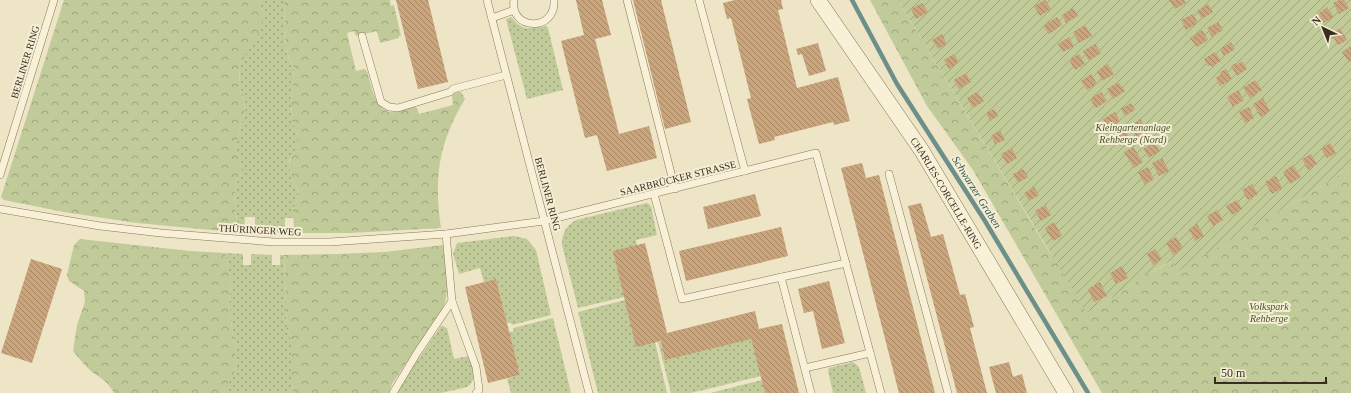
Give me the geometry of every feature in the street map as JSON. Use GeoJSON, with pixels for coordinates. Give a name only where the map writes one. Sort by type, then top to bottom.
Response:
{"type":"FeatureCollection","features":[{"type":"Feature","properties":{"kind":"street","name":"CHARLES-CORCELLE-RING"},"geometry":{"type":"LineString","coordinates":[[818,0],[922,151],[1066,393]]}},
{"type":"Feature","properties":{"kind":"lane","name":"BERLINER RING"},"geometry":{"type":"LineString","coordinates":[[0,175],[54,0]]}},
{"type":"Feature","properties":{"kind":"lane","name":"BERLINER RING"},"geometry":{"type":"LineString","coordinates":[[487,0],[589,393]]}},
{"type":"Feature","properties":{"kind":"lane"},"geometry":{"type":"LineString","coordinates":[[514,0],[514,10],[519,18],[528,23],[538,24],[543,22],[551,14],[554,0]]}},
{"type":"Feature","properties":{"kind":"lane"},"geometry":{"type":"LineString","coordinates":[[627,0],[675,188]]}},
{"type":"Feature","properties":{"kind":"lane"},"geometry":{"type":"LineString","coordinates":[[699,0],[745,171]]}},
{"type":"Feature","properties":{"kind":"lane"},"geometry":{"type":"LineString","coordinates":[[492,18],[514,10]]}},
{"type":"Feature","properties":{"kind":"lane"},"geometry":{"type":"LineString","coordinates":[[362,36],[381,102],[389,107],[398,108],[450,92],[453,89],[506,75]]}},
{"type":"Feature","properties":{"kind":"lane","name":"SAARBRÜCKER STRASSE"},"geometry":{"type":"LineString","coordinates":[[544,221],[816,153],[846,263]]}},
{"type":"Feature","properties":{"kind":"lane"},"geometry":{"type":"LineString","coordinates":[[889,174],[948,393]]}},
{"type":"Feature","properties":{"kind":"lane"},"geometry":{"type":"LineString","coordinates":[[654,194],[682,299],[846,263],[881,393]]}},
{"type":"Feature","properties":{"kind":"lane","name":"THÜRINGER WEG"},"geometry":{"type":"LineString","coordinates":[[0,210],[100,226],[161,233],[274,242],[330,242],[446,234],[544,221]]}},
{"type":"Feature","properties":{"kind":"lane"},"geometry":{"type":"LineString","coordinates":[[446,234],[452,301],[476,367],[479,390],[476,393]]}},
{"type":"Feature","properties":{"kind":"lane"},"geometry":{"type":"LineString","coordinates":[[781,277],[811,393]]}},
{"type":"Feature","properties":{"kind":"lane"},"geometry":{"type":"LineString","coordinates":[[393,393],[416,353],[452,301]]}},
{"type":"Feature","properties":{"kind":"lane"},"geometry":{"type":"LineString","coordinates":[[805,368],[870,352]]}},
{"type":"Feature","properties":{"kind":"green space"},"geometry":{"type":"Polygon","coordinates":[[[64,0],[258,0],[263,13],[263,21],[260,31],[240,64],[239,86],[245,106],[236,146],[242,173],[237,182],[234,197],[237,220],[233,232],[137,223],[64,212],[4,200],[1,197],[64,0]]]}},
{"type":"Feature","properties":{"kind":"green space"},"geometry":{"type":"Polygon","coordinates":[[[258,0],[284,0],[286,51],[294,69],[291,102],[292,120],[298,138],[297,147],[289,161],[292,180],[299,191],[293,210],[294,218],[285,218],[285,233],[255,232],[255,217],[245,217],[244,232],[233,232],[237,220],[234,197],[237,182],[242,173],[236,146],[245,106],[239,86],[240,64],[263,13],[258,0]]]}},
{"type":"Feature","properties":{"kind":"green space"},"geometry":{"type":"Polygon","coordinates":[[[284,0],[390,0],[391,6],[394,5],[401,36],[399,36],[399,38],[380,43],[377,31],[356,36],[354,31],[347,33],[356,71],[364,69],[367,71],[374,94],[380,106],[384,110],[395,112],[414,107],[417,108],[419,114],[453,105],[452,95],[457,92],[461,92],[465,99],[449,131],[440,161],[438,193],[441,228],[350,233],[294,233],[293,210],[299,191],[292,180],[289,163],[298,138],[292,120],[291,102],[294,69],[286,50],[284,0]]]}},
{"type":"Feature","properties":{"kind":"green space","name":"Volkspark Rehberge"},"geometry":{"type":"Polygon","coordinates":[[[870,0],[898,0],[1048,250],[1095,309],[1135,283],[1139,277],[1151,273],[1172,261],[1178,270],[1315,190],[1333,179],[1351,165],[1351,393],[1102,393],[973,170],[927,106],[870,0]]]}},
{"type":"Feature","properties":{"kind":"green space","name":"Kleingartenanlage Rehberge (Nord)"},"geometry":{"type":"Polygon","coordinates":[[[898,0],[1351,0],[1351,165],[1333,179],[1178,271],[1171,261],[1151,273],[1140,277],[1135,283],[1095,309],[1086,312],[898,0]]]}},
{"type":"Feature","properties":{"kind":"green space"},"geometry":{"type":"Polygon","coordinates":[[[511,17],[523,27],[531,28],[546,26],[548,28],[563,90],[527,99],[506,19],[511,17]]]}},
{"type":"Feature","properties":{"kind":"green space"},"geometry":{"type":"Polygon","coordinates":[[[647,203],[651,206],[657,235],[636,240],[637,245],[624,297],[578,308],[562,245],[565,230],[576,220],[647,203]]]}},
{"type":"Feature","properties":{"kind":"green space"},"geometry":{"type":"Polygon","coordinates":[[[514,236],[527,239],[536,250],[551,315],[512,325],[511,323],[507,323],[496,279],[484,282],[480,268],[459,274],[453,254],[457,243],[514,236]]]}},
{"type":"Feature","properties":{"kind":"green space"},"geometry":{"type":"Polygon","coordinates":[[[80,239],[190,251],[225,253],[231,280],[229,306],[237,364],[234,375],[221,393],[114,393],[101,378],[84,364],[73,351],[77,325],[85,302],[84,291],[69,281],[67,275],[74,245],[80,239]]]}},
{"type":"Feature","properties":{"kind":"green space"},"geometry":{"type":"Polygon","coordinates":[[[443,245],[447,293],[443,308],[392,384],[389,393],[293,393],[292,341],[287,329],[284,255],[385,252],[443,245]]]}},
{"type":"Feature","properties":{"kind":"green space"},"geometry":{"type":"Polygon","coordinates":[[[225,253],[243,254],[243,265],[251,265],[251,254],[272,255],[272,265],[280,265],[280,255],[284,255],[287,329],[292,341],[293,393],[221,393],[234,375],[237,364],[229,306],[231,280],[225,253]]]}},
{"type":"Feature","properties":{"kind":"green space"},"geometry":{"type":"Polygon","coordinates":[[[625,300],[655,342],[667,393],[598,393],[578,312],[625,300]]]}},
{"type":"Feature","properties":{"kind":"green space"},"geometry":{"type":"Polygon","coordinates":[[[553,318],[571,393],[511,393],[507,379],[520,375],[509,332],[514,331],[513,328],[553,318]]]}},
{"type":"Feature","properties":{"kind":"green space"},"geometry":{"type":"Polygon","coordinates":[[[441,326],[447,328],[454,359],[468,356],[471,359],[474,367],[474,376],[472,381],[467,387],[441,393],[397,393],[400,386],[441,326]]]}},
{"type":"Feature","properties":{"kind":"green space"},"geometry":{"type":"Polygon","coordinates":[[[751,339],[761,376],[691,393],[671,393],[658,342],[751,339]]]}},
{"type":"Feature","properties":{"kind":"green space"},"geometry":{"type":"Polygon","coordinates":[[[853,362],[859,367],[866,393],[833,393],[828,370],[829,368],[853,362]]]}},
{"type":"Feature","properties":{"kind":"green space"},"geometry":{"type":"Polygon","coordinates":[[[762,380],[765,393],[710,393],[762,380]]]}},
{"type":"Feature","properties":{"kind":"building"},"geometry":{"type":"Polygon","coordinates":[[[396,0],[428,0],[448,82],[418,89],[396,0]]]}},
{"type":"Feature","properties":{"kind":"building"},"geometry":{"type":"Polygon","coordinates":[[[576,0],[602,0],[611,35],[595,39],[619,134],[649,126],[657,158],[607,171],[597,135],[585,138],[561,41],[584,35],[576,0]]]}},
{"type":"Feature","properties":{"kind":"building"},"geometry":{"type":"Polygon","coordinates":[[[633,0],[661,0],[691,122],[665,129],[633,0]]]}},
{"type":"Feature","properties":{"kind":"building"},"geometry":{"type":"Polygon","coordinates":[[[735,0],[781,0],[783,9],[778,10],[797,88],[838,77],[850,121],[834,125],[833,122],[774,137],[775,140],[759,144],[747,99],[751,98],[731,18],[727,19],[723,3],[735,0]]]}},
{"type":"Feature","properties":{"kind":"building"},"geometry":{"type":"Polygon","coordinates":[[[1045,0],[1051,9],[1040,16],[1034,6],[1045,0]]]}},
{"type":"Feature","properties":{"kind":"building"},"geometry":{"type":"Polygon","coordinates":[[[1169,0],[1184,0],[1186,3],[1175,9],[1169,0]]]}},
{"type":"Feature","properties":{"kind":"building"},"geometry":{"type":"Polygon","coordinates":[[[1339,0],[1344,0],[1349,8],[1339,14],[1333,3],[1339,0]]]}},
{"type":"Feature","properties":{"kind":"building"},"geometry":{"type":"Polygon","coordinates":[[[922,3],[928,12],[916,19],[911,9],[922,3]]]}},
{"type":"Feature","properties":{"kind":"building"},"geometry":{"type":"Polygon","coordinates":[[[1208,4],[1213,12],[1202,19],[1197,11],[1208,4]]]}},
{"type":"Feature","properties":{"kind":"building"},"geometry":{"type":"Polygon","coordinates":[[[1327,7],[1334,17],[1324,23],[1318,14],[1327,7]]]}},
{"type":"Feature","properties":{"kind":"building"},"geometry":{"type":"Polygon","coordinates":[[[1073,8],[1078,16],[1066,23],[1062,15],[1073,8]]]}},
{"type":"Feature","properties":{"kind":"building"},"geometry":{"type":"Polygon","coordinates":[[[1193,14],[1198,23],[1186,30],[1181,20],[1193,14]]]}},
{"type":"Feature","properties":{"kind":"building"},"geometry":{"type":"Polygon","coordinates":[[[1057,17],[1062,25],[1049,34],[1043,26],[1057,17]]]}},
{"type":"Feature","properties":{"kind":"building"},"geometry":{"type":"Polygon","coordinates":[[[1218,22],[1223,30],[1212,37],[1207,28],[1218,22]]]}},
{"type":"Feature","properties":{"kind":"building"},"geometry":{"type":"Polygon","coordinates":[[[1085,25],[1092,36],[1079,43],[1073,32],[1085,25]]]}},
{"type":"Feature","properties":{"kind":"building"},"geometry":{"type":"Polygon","coordinates":[[[1340,28],[1347,40],[1338,45],[1331,34],[1340,28]]]}},
{"type":"Feature","properties":{"kind":"building"},"geometry":{"type":"Polygon","coordinates":[[[1202,30],[1208,40],[1197,47],[1190,38],[1202,30]]]}},
{"type":"Feature","properties":{"kind":"building"},"geometry":{"type":"Polygon","coordinates":[[[942,34],[947,44],[938,49],[932,40],[942,34]]]}},
{"type":"Feature","properties":{"kind":"building"},"geometry":{"type":"Polygon","coordinates":[[[1069,37],[1074,46],[1063,52],[1058,44],[1069,37]]]}},
{"type":"Feature","properties":{"kind":"building"},"geometry":{"type":"Polygon","coordinates":[[[1231,42],[1235,49],[1224,56],[1220,49],[1231,42]]]}},
{"type":"Feature","properties":{"kind":"building"},"geometry":{"type":"Polygon","coordinates":[[[818,43],[826,71],[809,76],[802,54],[798,55],[796,49],[818,43]]]}},
{"type":"Feature","properties":{"kind":"building"},"geometry":{"type":"Polygon","coordinates":[[[1095,44],[1101,53],[1089,61],[1083,51],[1095,44]]]}},
{"type":"Feature","properties":{"kind":"building"},"geometry":{"type":"Polygon","coordinates":[[[1351,46],[1351,61],[1349,62],[1342,52],[1351,46]]]}},
{"type":"Feature","properties":{"kind":"building"},"geometry":{"type":"Polygon","coordinates":[[[1215,52],[1221,61],[1212,67],[1211,65],[1208,66],[1204,59],[1215,52]]]}},
{"type":"Feature","properties":{"kind":"building"},"geometry":{"type":"Polygon","coordinates":[[[954,54],[959,62],[949,69],[944,60],[954,54]]]}},
{"type":"Feature","properties":{"kind":"building"},"geometry":{"type":"Polygon","coordinates":[[[1079,54],[1085,64],[1075,70],[1069,60],[1079,54]]]}},
{"type":"Feature","properties":{"kind":"building"},"geometry":{"type":"Polygon","coordinates":[[[1242,61],[1247,69],[1237,76],[1231,66],[1236,63],[1237,65],[1242,61]]]}},
{"type":"Feature","properties":{"kind":"building"},"geometry":{"type":"Polygon","coordinates":[[[1108,64],[1114,74],[1102,81],[1097,71],[1108,64]]]}},
{"type":"Feature","properties":{"kind":"building"},"geometry":{"type":"Polygon","coordinates":[[[1226,69],[1232,79],[1220,86],[1216,78],[1221,74],[1220,72],[1226,69]]]}},
{"type":"Feature","properties":{"kind":"building"},"geometry":{"type":"Polygon","coordinates":[[[966,73],[971,82],[959,89],[954,80],[966,73]]]}},
{"type":"Feature","properties":{"kind":"building"},"geometry":{"type":"Polygon","coordinates":[[[1091,74],[1097,84],[1087,90],[1081,81],[1091,74]]]}},
{"type":"Feature","properties":{"kind":"building"},"geometry":{"type":"Polygon","coordinates":[[[1255,80],[1262,90],[1250,98],[1243,88],[1255,80]]]}},
{"type":"Feature","properties":{"kind":"building"},"geometry":{"type":"Polygon","coordinates":[[[1118,82],[1125,91],[1113,99],[1107,89],[1118,82]]]}},
{"type":"Feature","properties":{"kind":"building"},"geometry":{"type":"Polygon","coordinates":[[[1238,90],[1244,100],[1233,107],[1227,97],[1238,90]]]}},
{"type":"Feature","properties":{"kind":"building"},"geometry":{"type":"Polygon","coordinates":[[[977,92],[984,101],[973,108],[967,98],[977,92]]]}},
{"type":"Feature","properties":{"kind":"building"},"geometry":{"type":"Polygon","coordinates":[[[1101,92],[1107,101],[1096,108],[1090,99],[1101,92]]]}},
{"type":"Feature","properties":{"kind":"building"},"geometry":{"type":"Polygon","coordinates":[[[1263,98],[1270,111],[1261,117],[1253,104],[1263,98]]]}},
{"type":"Feature","properties":{"kind":"building"},"geometry":{"type":"Polygon","coordinates":[[[1131,103],[1135,110],[1125,116],[1121,109],[1131,103]]]}},
{"type":"Feature","properties":{"kind":"building"},"geometry":{"type":"Polygon","coordinates":[[[1249,107],[1254,118],[1245,123],[1239,112],[1249,107]]]}},
{"type":"Feature","properties":{"kind":"building"},"geometry":{"type":"Polygon","coordinates":[[[994,109],[998,116],[990,121],[986,113],[994,109]]]}},
{"type":"Feature","properties":{"kind":"building"},"geometry":{"type":"Polygon","coordinates":[[[1115,112],[1120,121],[1109,128],[1103,119],[1115,112]]]}},
{"type":"Feature","properties":{"kind":"building"},"geometry":{"type":"Polygon","coordinates":[[[1140,119],[1147,130],[1136,137],[1130,126],[1140,119]]]}},
{"type":"Feature","properties":{"kind":"building"},"geometry":{"type":"Polygon","coordinates":[[[1000,130],[1005,140],[995,144],[991,136],[1000,130]]]}},
{"type":"Feature","properties":{"kind":"building"},"geometry":{"type":"Polygon","coordinates":[[[1125,130],[1131,139],[1120,146],[1114,136],[1125,130]]]}},
{"type":"Feature","properties":{"kind":"building"},"geometry":{"type":"Polygon","coordinates":[[[1154,142],[1160,151],[1149,158],[1143,149],[1154,142]]]}},
{"type":"Feature","properties":{"kind":"building"},"geometry":{"type":"Polygon","coordinates":[[[1330,143],[1336,153],[1327,158],[1321,149],[1330,143]]]}},
{"type":"Feature","properties":{"kind":"building"},"geometry":{"type":"Polygon","coordinates":[[[1133,147],[1143,162],[1134,168],[1124,152],[1133,147]]]}},
{"type":"Feature","properties":{"kind":"building"},"geometry":{"type":"Polygon","coordinates":[[[1012,148],[1017,158],[1007,164],[1001,154],[1012,148]]]}},
{"type":"Feature","properties":{"kind":"building"},"geometry":{"type":"Polygon","coordinates":[[[1311,154],[1317,164],[1308,170],[1302,159],[1311,154]]]}},
{"type":"Feature","properties":{"kind":"building"},"geometry":{"type":"Polygon","coordinates":[[[1162,158],[1169,171],[1159,176],[1152,163],[1162,158]]]}},
{"type":"Feature","properties":{"kind":"building"},"geometry":{"type":"Polygon","coordinates":[[[862,163],[866,178],[879,175],[935,393],[899,393],[841,168],[862,163]]]}},
{"type":"Feature","properties":{"kind":"building"},"geometry":{"type":"Polygon","coordinates":[[[1293,165],[1301,177],[1290,184],[1283,172],[1293,165]]]}},
{"type":"Feature","properties":{"kind":"building"},"geometry":{"type":"Polygon","coordinates":[[[1148,167],[1154,179],[1145,185],[1138,172],[1148,167]]]}},
{"type":"Feature","properties":{"kind":"building"},"geometry":{"type":"Polygon","coordinates":[[[1023,169],[1028,177],[1018,183],[1013,174],[1023,169]]]}},
{"type":"Feature","properties":{"kind":"building"},"geometry":{"type":"Polygon","coordinates":[[[1276,176],[1282,188],[1272,194],[1265,182],[1276,176]]]}},
{"type":"Feature","properties":{"kind":"building"},"geometry":{"type":"Polygon","coordinates":[[[1252,184],[1258,194],[1248,200],[1242,190],[1252,184]]]}},
{"type":"Feature","properties":{"kind":"building"},"geometry":{"type":"Polygon","coordinates":[[[1034,187],[1039,195],[1029,201],[1024,193],[1034,187]]]}},
{"type":"Feature","properties":{"kind":"building"},"geometry":{"type":"Polygon","coordinates":[[[755,194],[761,216],[708,229],[703,207],[755,194]]]}},
{"type":"Feature","properties":{"kind":"building"},"geometry":{"type":"Polygon","coordinates":[[[1237,200],[1242,209],[1232,215],[1226,206],[1237,200]]]}},
{"type":"Feature","properties":{"kind":"building"},"geometry":{"type":"Polygon","coordinates":[[[921,203],[931,237],[943,234],[960,295],[965,294],[974,327],[970,328],[987,393],[957,393],[908,206],[921,203]]]}},
{"type":"Feature","properties":{"kind":"building"},"geometry":{"type":"Polygon","coordinates":[[[1045,205],[1051,215],[1041,221],[1035,211],[1045,205]]]}},
{"type":"Feature","properties":{"kind":"building"},"geometry":{"type":"Polygon","coordinates":[[[1217,210],[1223,220],[1213,226],[1207,216],[1217,210]]]}},
{"type":"Feature","properties":{"kind":"building"},"geometry":{"type":"Polygon","coordinates":[[[1054,222],[1062,236],[1053,241],[1045,228],[1054,222]]]}},
{"type":"Feature","properties":{"kind":"building"},"geometry":{"type":"Polygon","coordinates":[[[1197,224],[1204,236],[1195,241],[1189,229],[1197,224]]]}},
{"type":"Feature","properties":{"kind":"building"},"geometry":{"type":"Polygon","coordinates":[[[781,227],[788,256],[686,281],[679,251],[781,227]]]}},
{"type":"Feature","properties":{"kind":"building"},"geometry":{"type":"Polygon","coordinates":[[[1176,237],[1183,248],[1173,255],[1166,243],[1176,237]]]}},
{"type":"Feature","properties":{"kind":"building"},"geometry":{"type":"Polygon","coordinates":[[[645,243],[667,333],[755,311],[759,329],[782,324],[799,393],[765,393],[751,339],[665,360],[661,341],[636,347],[613,251],[645,243]]]}},
{"type":"Feature","properties":{"kind":"building"},"geometry":{"type":"Polygon","coordinates":[[[1155,249],[1162,259],[1153,265],[1147,254],[1155,249]]]}},
{"type":"Feature","properties":{"kind":"building"},"geometry":{"type":"Polygon","coordinates":[[[31,259],[62,269],[32,363],[1,353],[31,259]]]}},
{"type":"Feature","properties":{"kind":"building"},"geometry":{"type":"Polygon","coordinates":[[[1122,266],[1128,278],[1116,284],[1110,273],[1122,266]]]}},
{"type":"Feature","properties":{"kind":"building"},"geometry":{"type":"Polygon","coordinates":[[[496,279],[520,375],[488,383],[465,287],[496,279]]]}},
{"type":"Feature","properties":{"kind":"building"},"geometry":{"type":"Polygon","coordinates":[[[829,281],[845,343],[822,349],[813,311],[804,313],[798,289],[829,281]]]}},
{"type":"Feature","properties":{"kind":"building"},"geometry":{"type":"Polygon","coordinates":[[[1100,282],[1107,296],[1094,302],[1088,289],[1100,282]]]}},
{"type":"Feature","properties":{"kind":"building"},"geometry":{"type":"Polygon","coordinates":[[[1009,362],[1013,377],[1022,374],[1027,393],[996,393],[989,367],[1009,362]]]}},
{"type":"Feature","properties":{"kind":"waterway","name":"Schwarzer Graben"},"geometry":{"type":"LineString","coordinates":[[852,0],[897,84],[985,221],[1088,393]]}}]}
